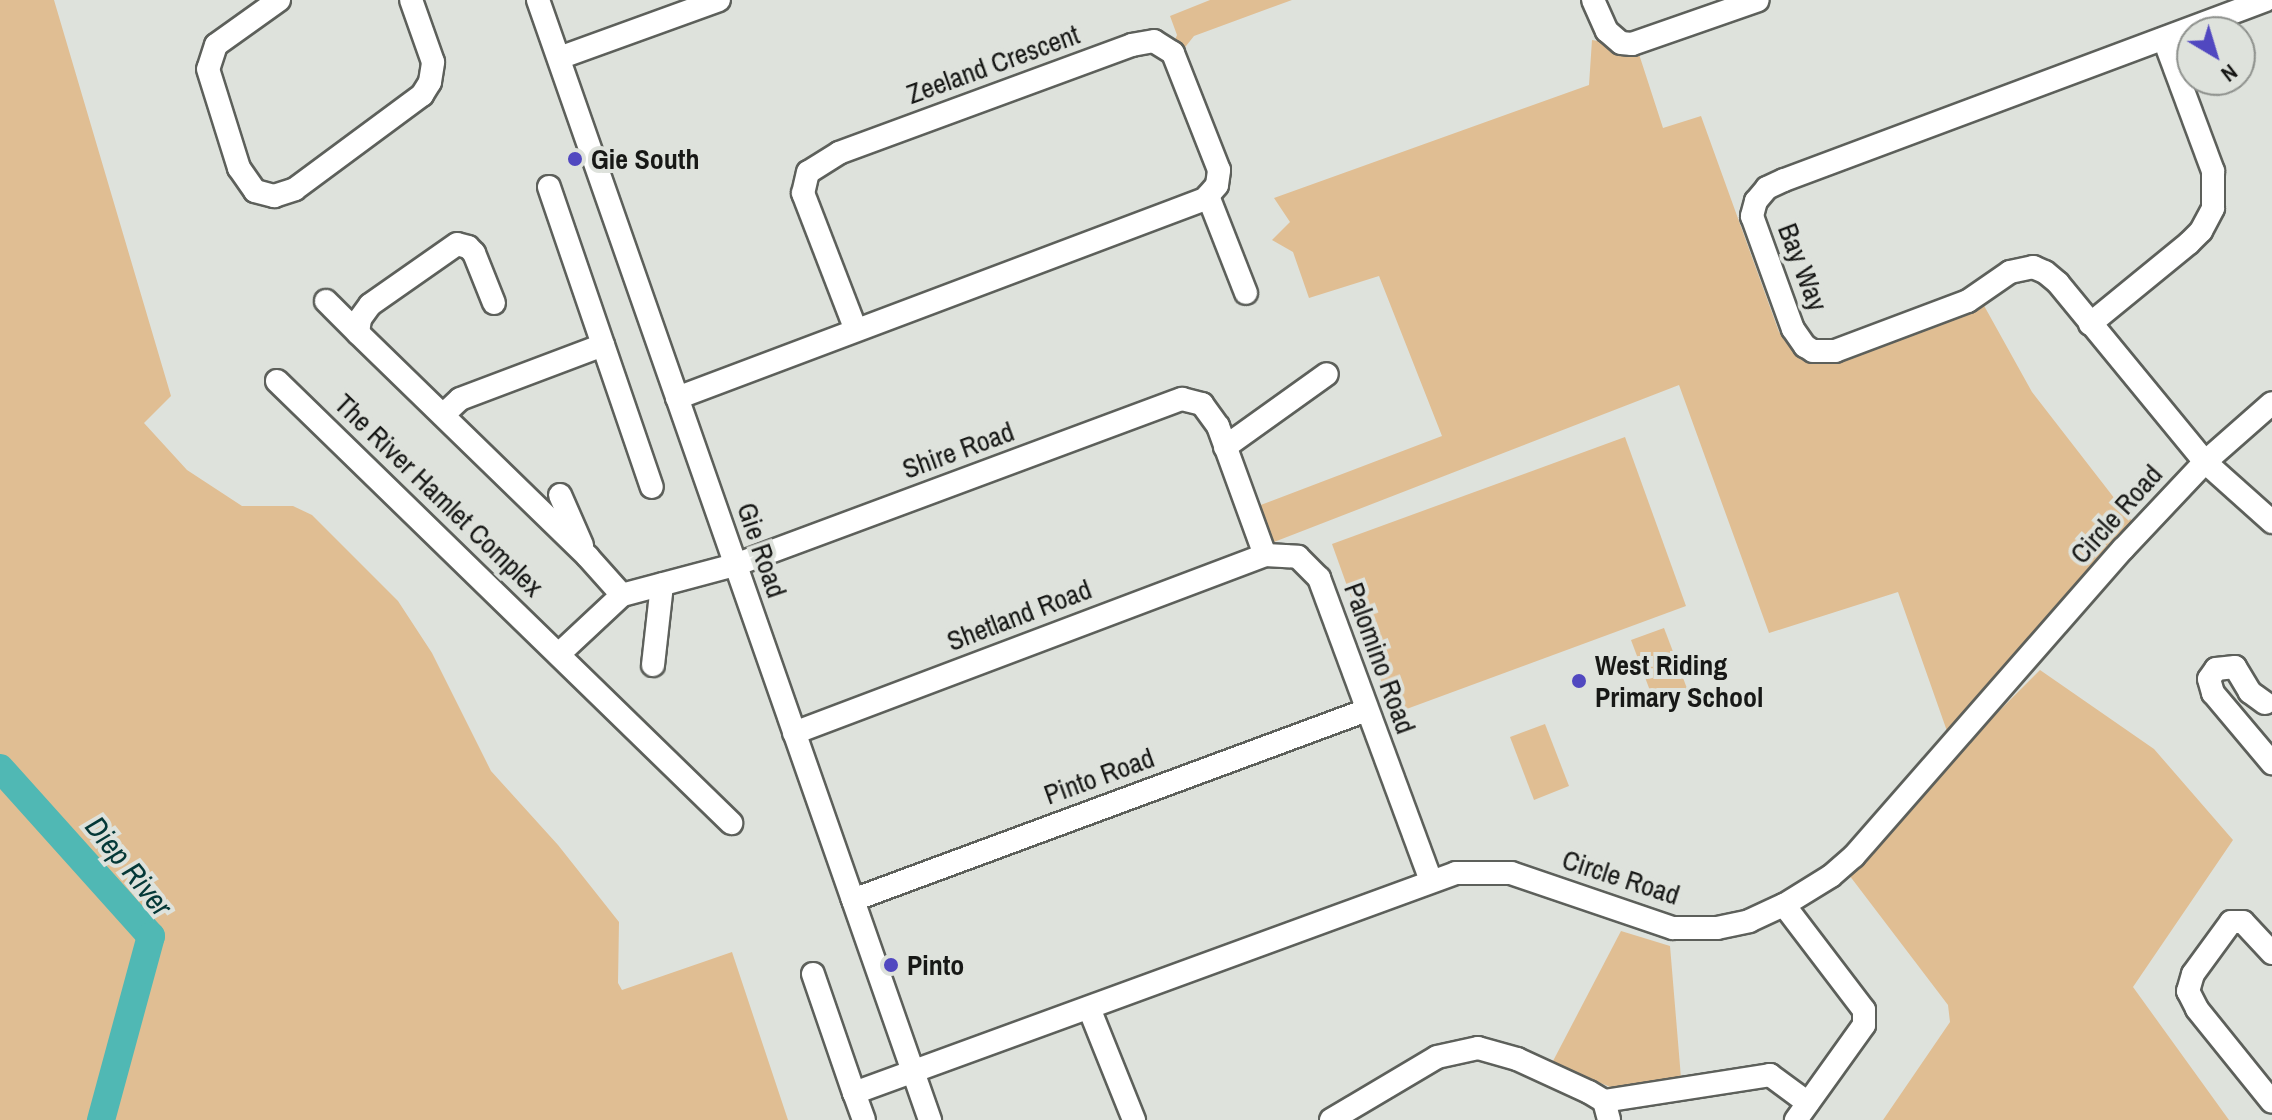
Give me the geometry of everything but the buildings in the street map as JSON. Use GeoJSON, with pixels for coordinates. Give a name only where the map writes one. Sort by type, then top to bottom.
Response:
{"type":"FeatureCollection","features":[{"type":"Feature","properties":{"kind":"street"},"geometry":{"type":"LineString","coordinates":[[275,2],[216,45],[208,69],[242,175],[255,191],[274,196],[295,189],[422,95],[430,82],[433,62],[411,0]]}},
{"type":"Feature","properties":{"kind":"street","name":"Gie Road"},"geometry":{"type":"LineString","coordinates":[[538,0],[930,1120]]}},
{"type":"Feature","properties":{"kind":"street"},"geometry":{"type":"LineString","coordinates":[[559,58],[719,0]]}},
{"type":"Feature","properties":{"kind":"street"},"geometry":{"type":"LineString","coordinates":[[1593,0],[1607,31],[1621,43],[1632,44],[1758,0]]}},
{"type":"Feature","properties":{"kind":"street","name":"Bay Way"},"geometry":{"type":"LineString","coordinates":[[2266,0],[1784,180],[1767,188],[1753,208],[1756,232],[1793,329],[1805,346],[1813,351],[1835,351],[1968,301],[2010,272],[2033,267],[2058,283],[2205,462],[2272,522]]}},
{"type":"Feature","properties":{"kind":"street"},"geometry":{"type":"LineString","coordinates":[[2090,324],[2189,243],[2201,231],[2213,208],[2213,171],[2164,39]]}},
{"type":"Feature","properties":{"kind":"street","name":"Zeeland Crescent"},"geometry":{"type":"LineString","coordinates":[[855,328],[803,193],[808,172],[839,153],[1132,45],[1154,41],[1177,57],[1210,142],[1219,177],[1208,196]]}},
{"type":"Feature","properties":{"kind":"street"},"geometry":{"type":"LineString","coordinates":[[549,187],[652,487]]}},
{"type":"Feature","properties":{"kind":"street"},"geometry":{"type":"LineString","coordinates":[[677,398],[855,328],[1192,206],[1208,196],[1246,293]]}},
{"type":"Feature","properties":{"kind":"street"},"geometry":{"type":"LineString","coordinates":[[358,333],[360,319],[370,305],[457,244],[468,247],[474,253],[494,303]]}},
{"type":"Feature","properties":{"kind":"street","name":"The River Hamlet Complex"},"geometry":{"type":"LineString","coordinates":[[326,301],[588,557],[622,595]]}},
{"type":"Feature","properties":{"kind":"street"},"geometry":{"type":"LineString","coordinates":[[443,415],[460,399],[603,345]]}},
{"type":"Feature","properties":{"kind":"street"},"geometry":{"type":"LineString","coordinates":[[1265,555],[1225,447],[1327,374]]}},
{"type":"Feature","properties":{"kind":"street","name":"The River Hamlet Complex"},"geometry":{"type":"LineString","coordinates":[[277,381],[560,653],[731,823]]}},
{"type":"Feature","properties":{"kind":"street","name":"Shire Road"},"geometry":{"type":"LineString","coordinates":[[735,565],[1182,399],[1202,404],[1218,426],[1225,447]]}},
{"type":"Feature","properties":{"kind":"street","name":"Circle Road"},"geometry":{"type":"LineString","coordinates":[[854,1093],[914,1074],[1431,881],[1468,872],[1511,873],[1663,925],[1698,930],[1749,921],[1784,905],[1831,876],[1854,856],[2123,549],[2205,462],[2272,403]]}},
{"type":"Feature","properties":{"kind":"street","name":"The River Hamlet Complex"},"geometry":{"type":"LineString","coordinates":[[560,495],[588,557]]}},
{"type":"Feature","properties":{"kind":"street","name":"Palomino Road"},"geometry":{"type":"LineString","coordinates":[[1265,555],[1298,557],[1319,578],[1431,881]]}},
{"type":"Feature","properties":{"kind":"street","name":"Shetland Road"},"geometry":{"type":"LineString","coordinates":[[794,733],[1265,555]]}},
{"type":"Feature","properties":{"kind":"street"},"geometry":{"type":"LineString","coordinates":[[560,653],[622,595],[735,565]]}},
{"type":"Feature","properties":{"kind":"street"},"geometry":{"type":"LineString","coordinates":[[653,665],[662,585]]}},
{"type":"Feature","properties":{"kind":"street"},"geometry":{"type":"LineString","coordinates":[[2251,738],[2251,723],[2268,700],[2250,692],[2235,667],[2224,666],[2209,679],[2213,693],[2272,763]]}},
{"type":"Feature","properties":{"kind":"street","name":"Pinto Road"},"geometry":{"type":"LineString","coordinates":[[853,900],[1367,710]]}},
{"type":"Feature","properties":{"kind":"street"},"geometry":{"type":"LineString","coordinates":[[1331,1120],[1437,1057],[1468,1048],[1492,1050],[1517,1059],[1607,1111],[1770,1075],[1802,1111],[1864,1025],[1864,1010],[1784,905]]}},
{"type":"Feature","properties":{"kind":"street"},"geometry":{"type":"LineString","coordinates":[[2272,953],[2243,922],[2231,922],[2193,974],[2188,991],[2197,1009],[2272,1102]]}},
{"type":"Feature","properties":{"kind":"street"},"geometry":{"type":"LineString","coordinates":[[813,974],[864,1120]]}},
{"type":"Feature","properties":{"kind":"street"},"geometry":{"type":"LineString","coordinates":[[1089,1008],[1134,1120]]}},
{"type":"Feature","properties":{"kind":"shaded area"},"geometry":{"type":"Polygon","coordinates":[[[0,0],[54,0],[171,396],[144,423],[187,470],[242,506],[293,506],[312,515],[398,601],[432,653],[491,771],[558,845],[619,922],[618,983],[622,990],[732,952],[788,1120],[0,1120],[0,0]]]}},
{"type":"Feature","properties":{"kind":"shaded area"},"geometry":{"type":"Polygon","coordinates":[[[1210,0],[1292,0],[1194,36],[1182,51],[1174,43],[1177,35],[1170,16],[1210,0]]]}},
{"type":"Feature","properties":{"kind":"shaded area"},"geometry":{"type":"Polygon","coordinates":[[[1592,40],[1637,48],[1663,128],[1701,116],[1779,332],[1811,355],[1982,302],[2032,392],[2132,521],[1948,734],[1898,592],[1769,633],[1679,385],[1274,542],[1258,506],[1442,436],[1379,276],[1309,298],[1293,252],[1272,240],[1290,222],[1274,198],[1589,85],[1592,40]]]}},
{"type":"Feature","properties":{"kind":"shaded area"},"geometry":{"type":"Polygon","coordinates":[[[1625,437],[1686,606],[1393,714],[1332,544],[1625,437]]]}},
{"type":"Feature","properties":{"kind":"shaded area"},"geometry":{"type":"Polygon","coordinates":[[[1664,628],[1688,691],[1655,704],[1631,640],[1664,628]]]}},
{"type":"Feature","properties":{"kind":"shaded area"},"geometry":{"type":"Polygon","coordinates":[[[2040,670],[2154,749],[2233,840],[2133,987],[2229,1120],[1883,1120],[1950,1022],[1948,1005],[1843,867],[2040,670]]]}},
{"type":"Feature","properties":{"kind":"shaded area"},"geometry":{"type":"Polygon","coordinates":[[[1545,724],[1569,786],[1534,800],[1510,737],[1545,724]]]}},
{"type":"Feature","properties":{"kind":"shaded area"},"geometry":{"type":"Polygon","coordinates":[[[1621,931],[1670,946],[1681,1078],[1615,1089],[1552,1063],[1621,931]]]}},
{"type":"Feature","properties":{"kind":"waterway","name":"Diep River"},"geometry":{"type":"LineString","coordinates":[[0,768],[151,936],[101,1120]]}},
{"type":"Feature","properties":{"kind":"place","name":"Gie South"},"geometry":{"type":"Point","coordinates":[575,159]}},
{"type":"Feature","properties":{"kind":"place","name":"West Riding Primary School"},"geometry":{"type":"Point","coordinates":[1579,681]}},
{"type":"Feature","properties":{"kind":"place","name":"Pinto"},"geometry":{"type":"Point","coordinates":[891,965]}}]}
